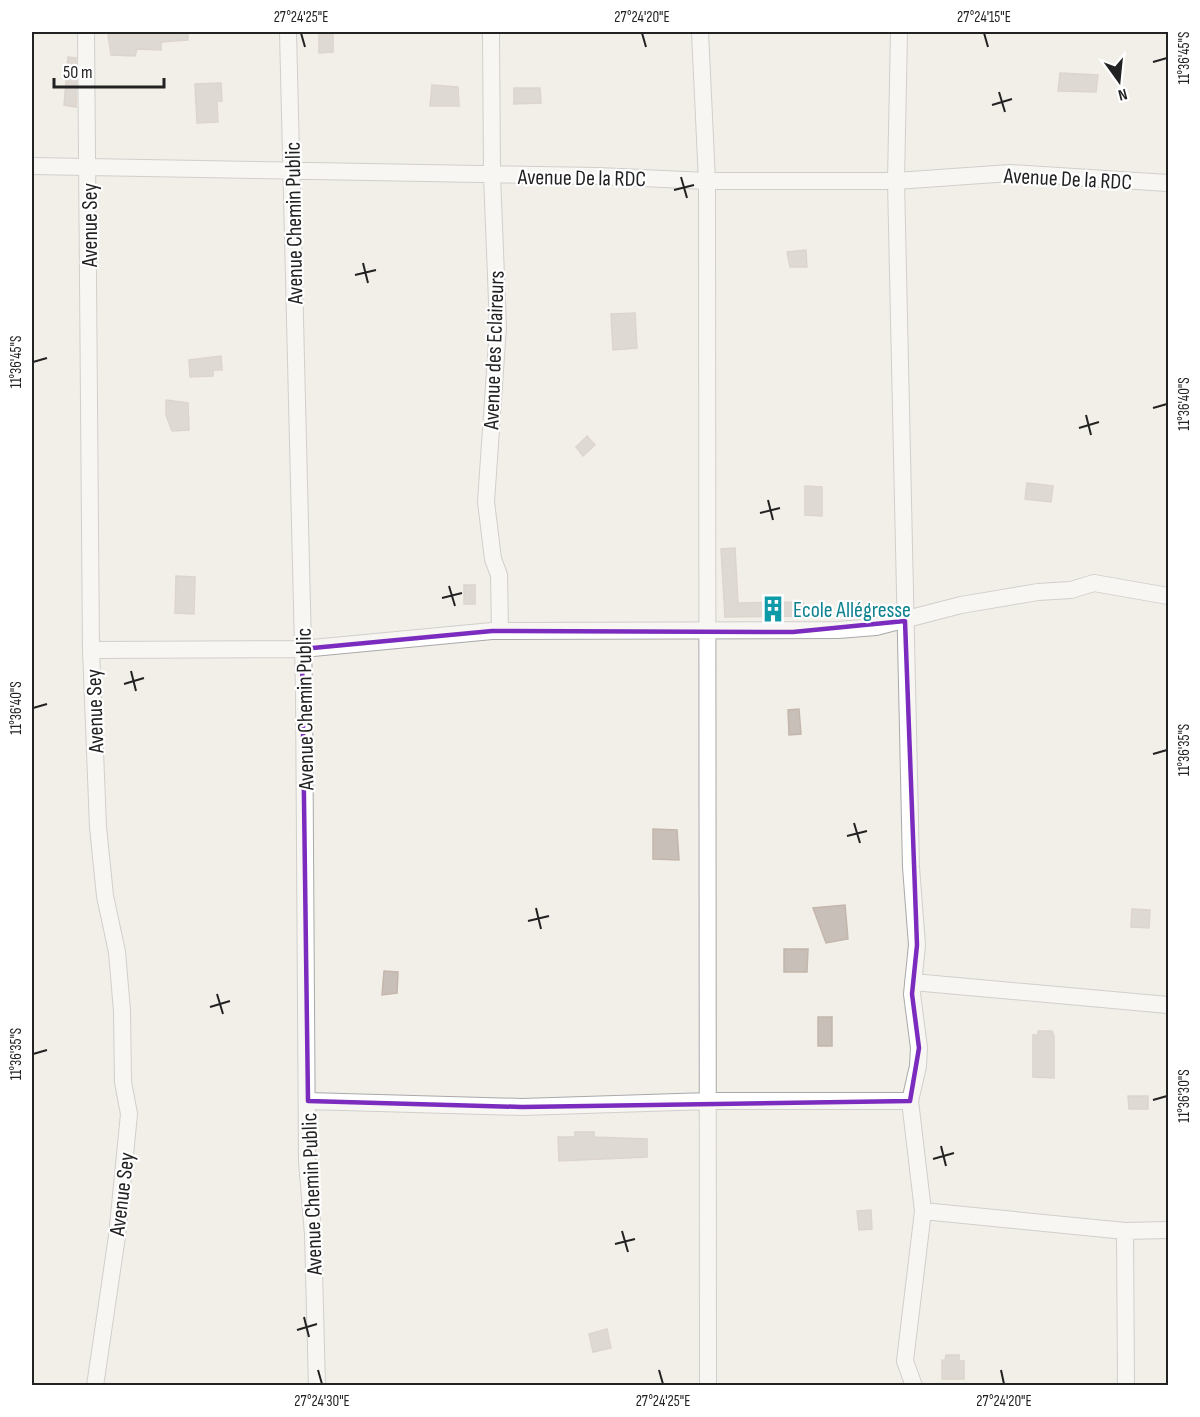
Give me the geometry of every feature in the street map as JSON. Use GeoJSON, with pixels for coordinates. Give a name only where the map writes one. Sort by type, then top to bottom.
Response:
{"type":"FeatureCollection","features":[{"type":"Feature","properties":{"kind":"street","name":"Avenue Sey"},"geometry":{"type":"LineString","coordinates":[[86,32],[91,650],[98,827],[105,896],[117,952],[122,1011],[123,1082],[129,1114],[117,1236],[95,1386]]}},
{"type":"Feature","properties":{"kind":"street","name":"Avenue Chemin Public"},"geometry":{"type":"LineString","coordinates":[[288,32],[302,649],[307,1162],[313,1234],[317,1386]]}},
{"type":"Feature","properties":{"kind":"street","name":"Avenue des Eclaireurs"},"geometry":{"type":"LineString","coordinates":[[492,32],[492,175],[498,327],[486,502],[493,559],[499,575],[500,631]]}},
{"type":"Feature","properties":{"kind":"street"},"geometry":{"type":"LineString","coordinates":[[700,32],[707,181],[708,1386]]}},
{"type":"Feature","properties":{"kind":"street"},"geometry":{"type":"LineString","coordinates":[[899,32],[896,181],[911,867],[917,945],[912,1007],[919,1048],[910,1101],[922,1211],[905,1361],[914,1386]]}},
{"type":"Feature","properties":{"kind":"street","name":"Avenue De la RDC"},"geometry":{"type":"LineString","coordinates":[[32,166],[292,173],[598,176],[707,181],[896,181],[1010,173],[1168,183]]}},
{"type":"Feature","properties":{"kind":"street"},"geometry":{"type":"LineString","coordinates":[[91,650],[302,649],[500,631],[838,630],[876,627],[961,605],[1038,591],[1071,590],[1094,583],[1168,596]]}},
{"type":"Feature","properties":{"kind":"street"},"geometry":{"type":"LineString","coordinates":[[913,981],[1168,1005]]}},
{"type":"Feature","properties":{"kind":"street"},"geometry":{"type":"LineString","coordinates":[[308,1101],[522,1107],[709,1101],[910,1101]]}},
{"type":"Feature","properties":{"kind":"street"},"geometry":{"type":"LineString","coordinates":[[922,1211],[1125,1231],[1168,1230]]}},
{"type":"Feature","properties":{"kind":"street"},"geometry":{"type":"LineString","coordinates":[[1125,1231],[1126,1386]]}},
{"type":"Feature","properties":{"kind":"highlighted area"},"geometry":{"type":"Polygon","coordinates":[[[905,621],[917,945],[912,994],[919,1048],[910,1101],[522,1107],[308,1101],[302,649],[492,631],[793,632],[905,621]]]}},
{"type":"Feature","properties":{"kind":"building"},"geometry":{"type":"Polygon","coordinates":[[[116,32],[188,32],[188,40],[161,42],[161,50],[137,49],[135,56],[111,55],[108,35],[116,32]]]}},
{"type":"Feature","properties":{"kind":"building"},"geometry":{"type":"Polygon","coordinates":[[[319,32],[333,32],[333,52],[319,53],[319,32]]]}},
{"type":"Feature","properties":{"kind":"building"},"geometry":{"type":"Polygon","coordinates":[[[68,57],[76,58],[76,107],[64,105],[68,57]]]}},
{"type":"Feature","properties":{"kind":"building"},"geometry":{"type":"Polygon","coordinates":[[[1060,73],[1098,75],[1096,92],[1058,91],[1060,73]]]}},
{"type":"Feature","properties":{"kind":"building"},"geometry":{"type":"Polygon","coordinates":[[[221,83],[222,101],[217,101],[218,122],[197,123],[195,84],[221,83]]]}},
{"type":"Feature","properties":{"kind":"building"},"geometry":{"type":"Polygon","coordinates":[[[432,85],[458,87],[459,106],[430,106],[432,85]]]}},
{"type":"Feature","properties":{"kind":"building"},"geometry":{"type":"Polygon","coordinates":[[[514,88],[540,88],[541,103],[514,104],[514,88]]]}},
{"type":"Feature","properties":{"kind":"building"},"geometry":{"type":"Polygon","coordinates":[[[806,250],[807,267],[790,267],[787,252],[806,250]]]}},
{"type":"Feature","properties":{"kind":"building"},"geometry":{"type":"Polygon","coordinates":[[[635,313],[637,348],[613,350],[611,314],[635,313]]]}},
{"type":"Feature","properties":{"kind":"building"},"geometry":{"type":"Polygon","coordinates":[[[221,356],[222,370],[213,370],[213,376],[190,377],[189,360],[221,356]]]}},
{"type":"Feature","properties":{"kind":"building"},"geometry":{"type":"Polygon","coordinates":[[[166,400],[188,403],[189,430],[172,431],[166,415],[166,400]]]}},
{"type":"Feature","properties":{"kind":"building"},"geometry":{"type":"Polygon","coordinates":[[[587,436],[595,445],[583,456],[576,447],[587,436]]]}},
{"type":"Feature","properties":{"kind":"building"},"geometry":{"type":"Polygon","coordinates":[[[1027,483],[1053,486],[1051,502],[1025,499],[1027,483]]]}},
{"type":"Feature","properties":{"kind":"building"},"geometry":{"type":"Polygon","coordinates":[[[805,486],[822,487],[822,516],[805,515],[805,486]]]}},
{"type":"Feature","properties":{"kind":"building"},"geometry":{"type":"Polygon","coordinates":[[[735,548],[738,603],[803,602],[804,616],[725,617],[721,549],[735,548]]]}},
{"type":"Feature","properties":{"kind":"building"},"geometry":{"type":"Polygon","coordinates":[[[176,576],[195,577],[194,614],[175,613],[176,576]]]}},
{"type":"Feature","properties":{"kind":"building"},"geometry":{"type":"Polygon","coordinates":[[[464,585],[475,585],[475,604],[464,604],[464,585]]]}},
{"type":"Feature","properties":{"kind":"building"},"geometry":{"type":"Polygon","coordinates":[[[799,709],[801,734],[789,735],[788,710],[799,709]]]}},
{"type":"Feature","properties":{"kind":"building"},"geometry":{"type":"Polygon","coordinates":[[[653,829],[677,830],[679,860],[653,859],[653,829]]]}},
{"type":"Feature","properties":{"kind":"building"},"geometry":{"type":"Polygon","coordinates":[[[845,905],[848,939],[826,943],[813,908],[845,905]]]}},
{"type":"Feature","properties":{"kind":"building"},"geometry":{"type":"Polygon","coordinates":[[[1132,909],[1150,910],[1149,928],[1131,927],[1132,909]]]}},
{"type":"Feature","properties":{"kind":"building"},"geometry":{"type":"Polygon","coordinates":[[[784,949],[808,949],[807,972],[784,972],[784,949]]]}},
{"type":"Feature","properties":{"kind":"building"},"geometry":{"type":"Polygon","coordinates":[[[384,971],[398,972],[397,993],[382,995],[384,971]]]}},
{"type":"Feature","properties":{"kind":"building"},"geometry":{"type":"Polygon","coordinates":[[[818,1017],[832,1017],[832,1046],[818,1046],[818,1017]]]}},
{"type":"Feature","properties":{"kind":"building"},"geometry":{"type":"Polygon","coordinates":[[[1038,1031],[1052,1031],[1054,1036],[1054,1078],[1033,1077],[1033,1035],[1038,1035],[1038,1031]]]}},
{"type":"Feature","properties":{"kind":"building"},"geometry":{"type":"Polygon","coordinates":[[[1128,1096],[1148,1096],[1148,1109],[1129,1109],[1128,1096]]]}},
{"type":"Feature","properties":{"kind":"building"},"geometry":{"type":"Polygon","coordinates":[[[575,1132],[594,1132],[594,1137],[647,1139],[647,1157],[559,1161],[558,1137],[575,1137],[575,1132]]]}},
{"type":"Feature","properties":{"kind":"building"},"geometry":{"type":"Polygon","coordinates":[[[871,1210],[872,1229],[859,1230],[857,1211],[871,1210]]]}},
{"type":"Feature","properties":{"kind":"building"},"geometry":{"type":"Polygon","coordinates":[[[607,1329],[611,1348],[593,1352],[589,1334],[607,1329]]]}},
{"type":"Feature","properties":{"kind":"building"},"geometry":{"type":"Polygon","coordinates":[[[946,1355],[959,1355],[959,1361],[964,1361],[964,1379],[942,1379],[942,1360],[945,1361],[946,1355]]]}},
{"type":"Feature","properties":{"kind":"place","name":"Ecole Allégresse"},"geometry":{"type":"Point","coordinates":[773,609]}}]}
